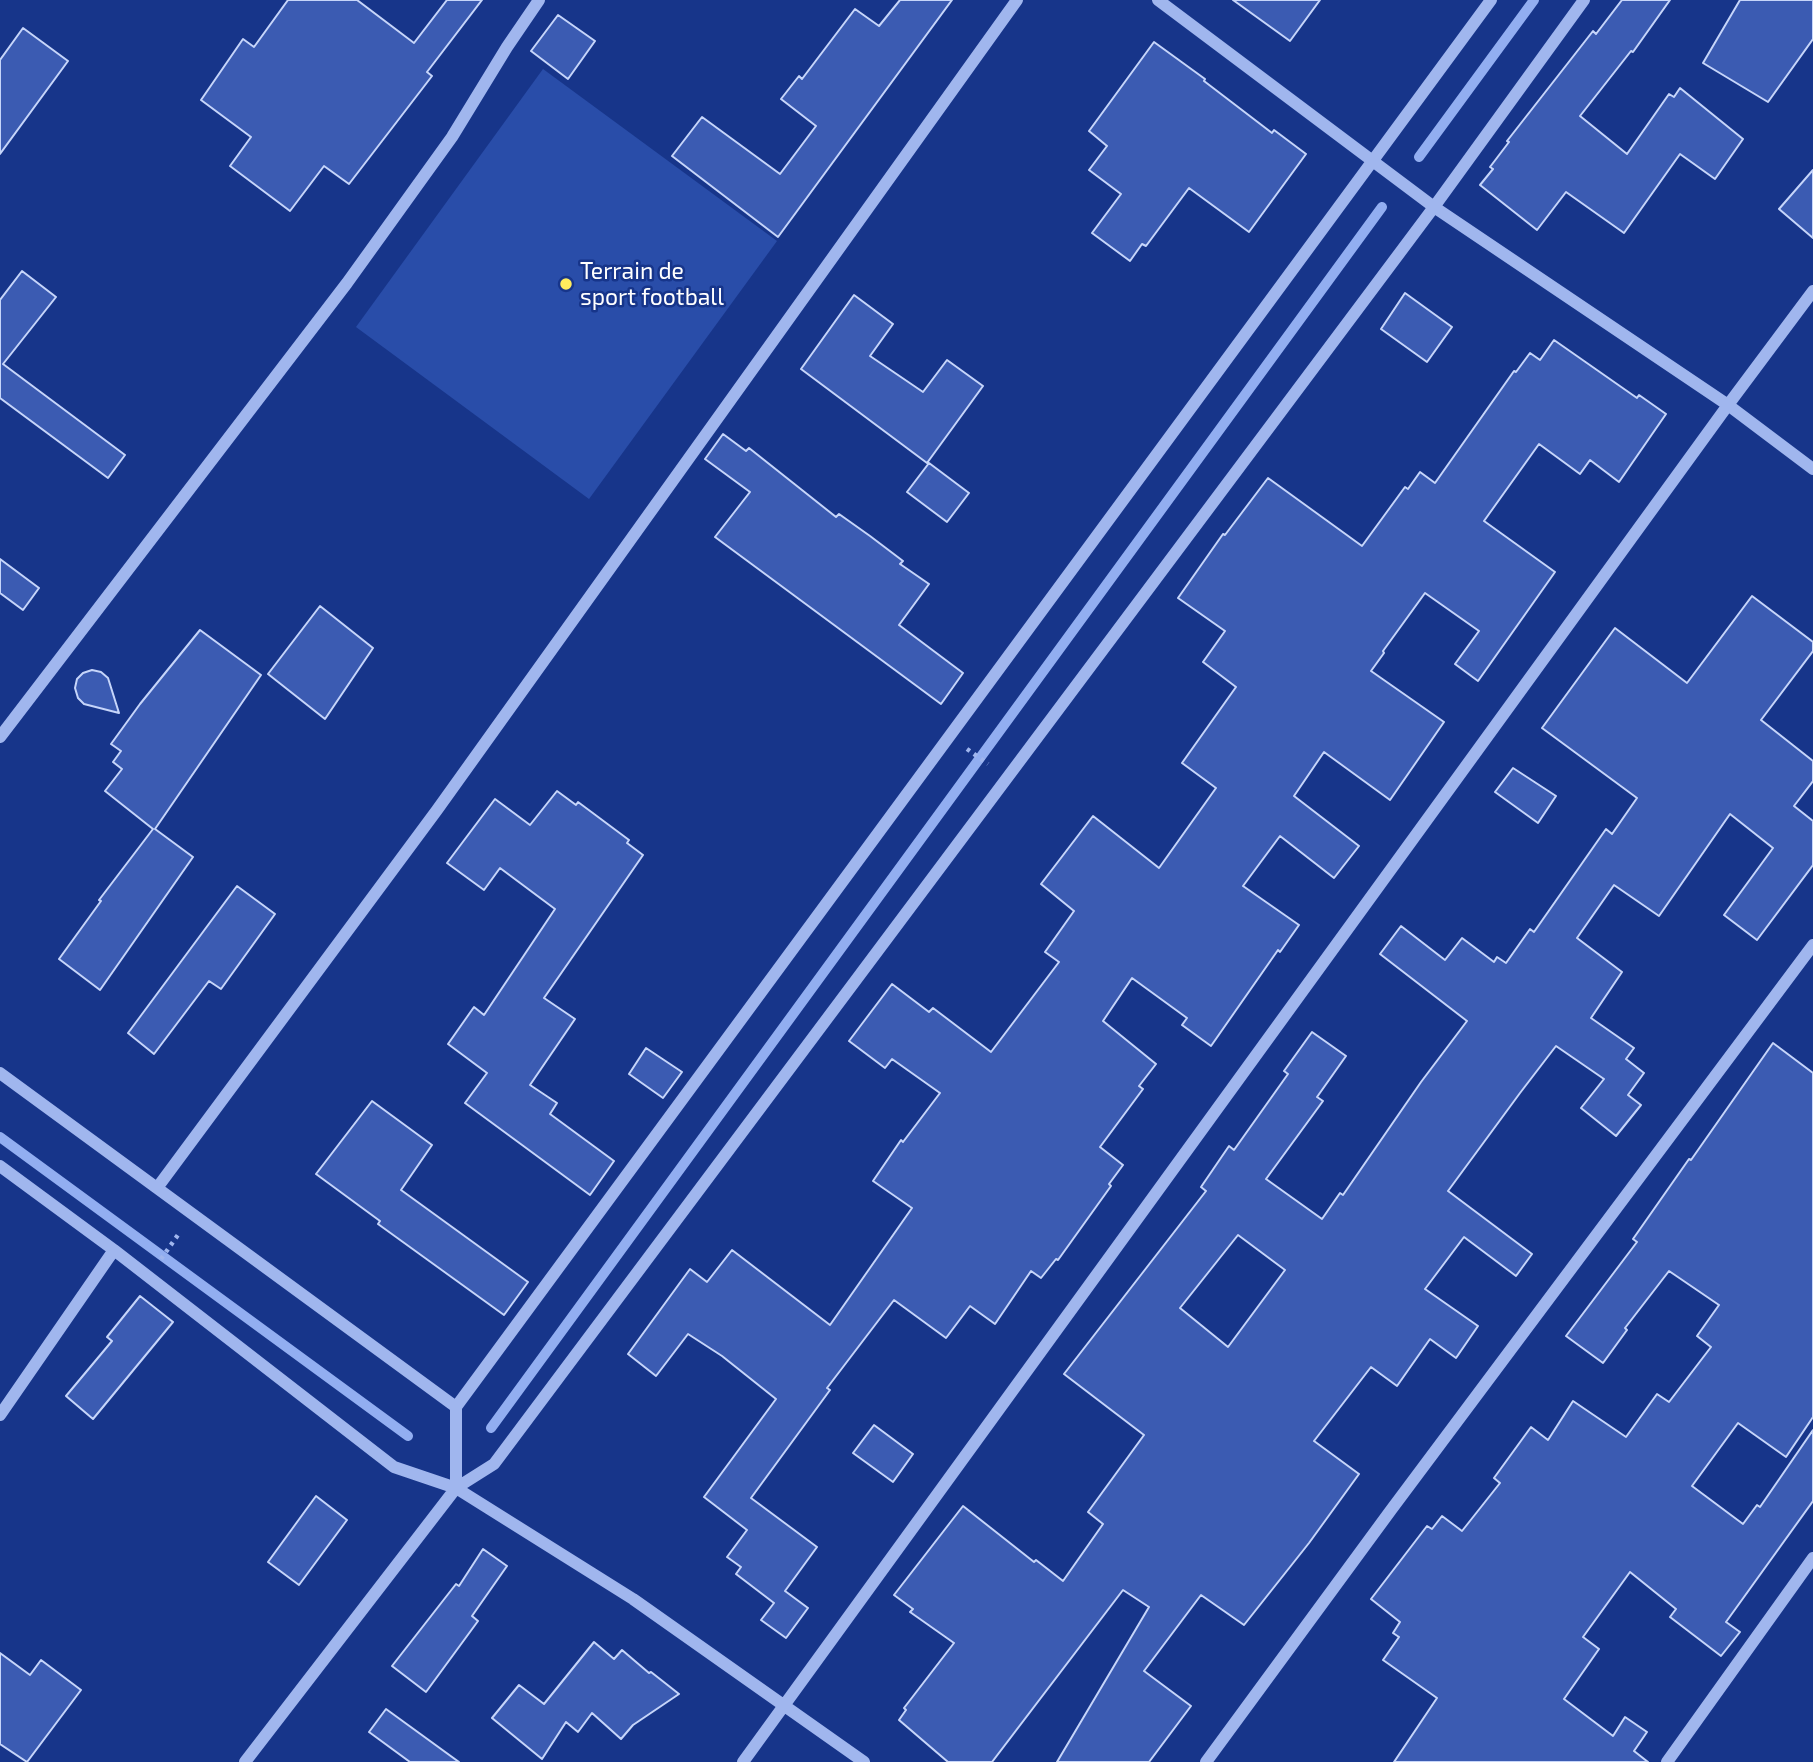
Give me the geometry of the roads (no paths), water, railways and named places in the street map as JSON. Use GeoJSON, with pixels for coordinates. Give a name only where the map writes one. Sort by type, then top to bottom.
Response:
{"type":"FeatureCollection","features":[{"type":"Feature","properties":{"kind":"street"},"geometry":{"type":"LineString","coordinates":[[0,737],[347,283],[452,136],[539,0]]}},
{"type":"Feature","properties":{"kind":"street"},"geometry":{"type":"LineString","coordinates":[[157,1188],[437,810],[1017,0]]}},
{"type":"Feature","properties":{"kind":"street"},"geometry":{"type":"LineString","coordinates":[[1158,0],[1434,207],[1728,405],[1813,468]]}},
{"type":"Feature","properties":{"kind":"street"},"geometry":{"type":"LineString","coordinates":[[456,1488],[456,1407],[1491,0]]}},
{"type":"Feature","properties":{"kind":"street"},"geometry":{"type":"LineString","coordinates":[[245,1762],[456,1488],[494,1464],[1434,207],[1584,0]]}},
{"type":"Feature","properties":{"kind":"street"},"geometry":{"type":"LineString","coordinates":[[743,1762],[1728,405],[1813,292]]}},
{"type":"Feature","properties":{"kind":"street"},"geometry":{"type":"LineString","coordinates":[[1206,1762],[1813,945]]}},
{"type":"Feature","properties":{"kind":"street"},"geometry":{"type":"LineString","coordinates":[[0,1073],[456,1407]]}},
{"type":"Feature","properties":{"kind":"street"},"geometry":{"type":"LineString","coordinates":[[0,1166],[114,1250],[394,1467],[456,1488],[633,1599],[864,1762]]}},
{"type":"Feature","properties":{"kind":"street"},"geometry":{"type":"LineString","coordinates":[[0,1415],[114,1250]]}},
{"type":"Feature","properties":{"kind":"street"},"geometry":{"type":"LineString","coordinates":[[1667,1762],[1813,1558]]}},
{"type":"Feature","properties":{"kind":"waterway"},"geometry":{"type":"LineString","coordinates":[[1419,157],[1534,0]]}},
{"type":"Feature","properties":{"kind":"waterway"},"geometry":{"type":"LineString","coordinates":[[491,1428],[1382,207]]}},
{"type":"Feature","properties":{"kind":"waterway"},"geometry":{"type":"LineString","coordinates":[[0,1137],[408,1436]]}},
{"type":"Feature","properties":{"kind":"place","name":"Terrain de sport football"},"geometry":{"type":"Point","coordinates":[566,284]}}]}
